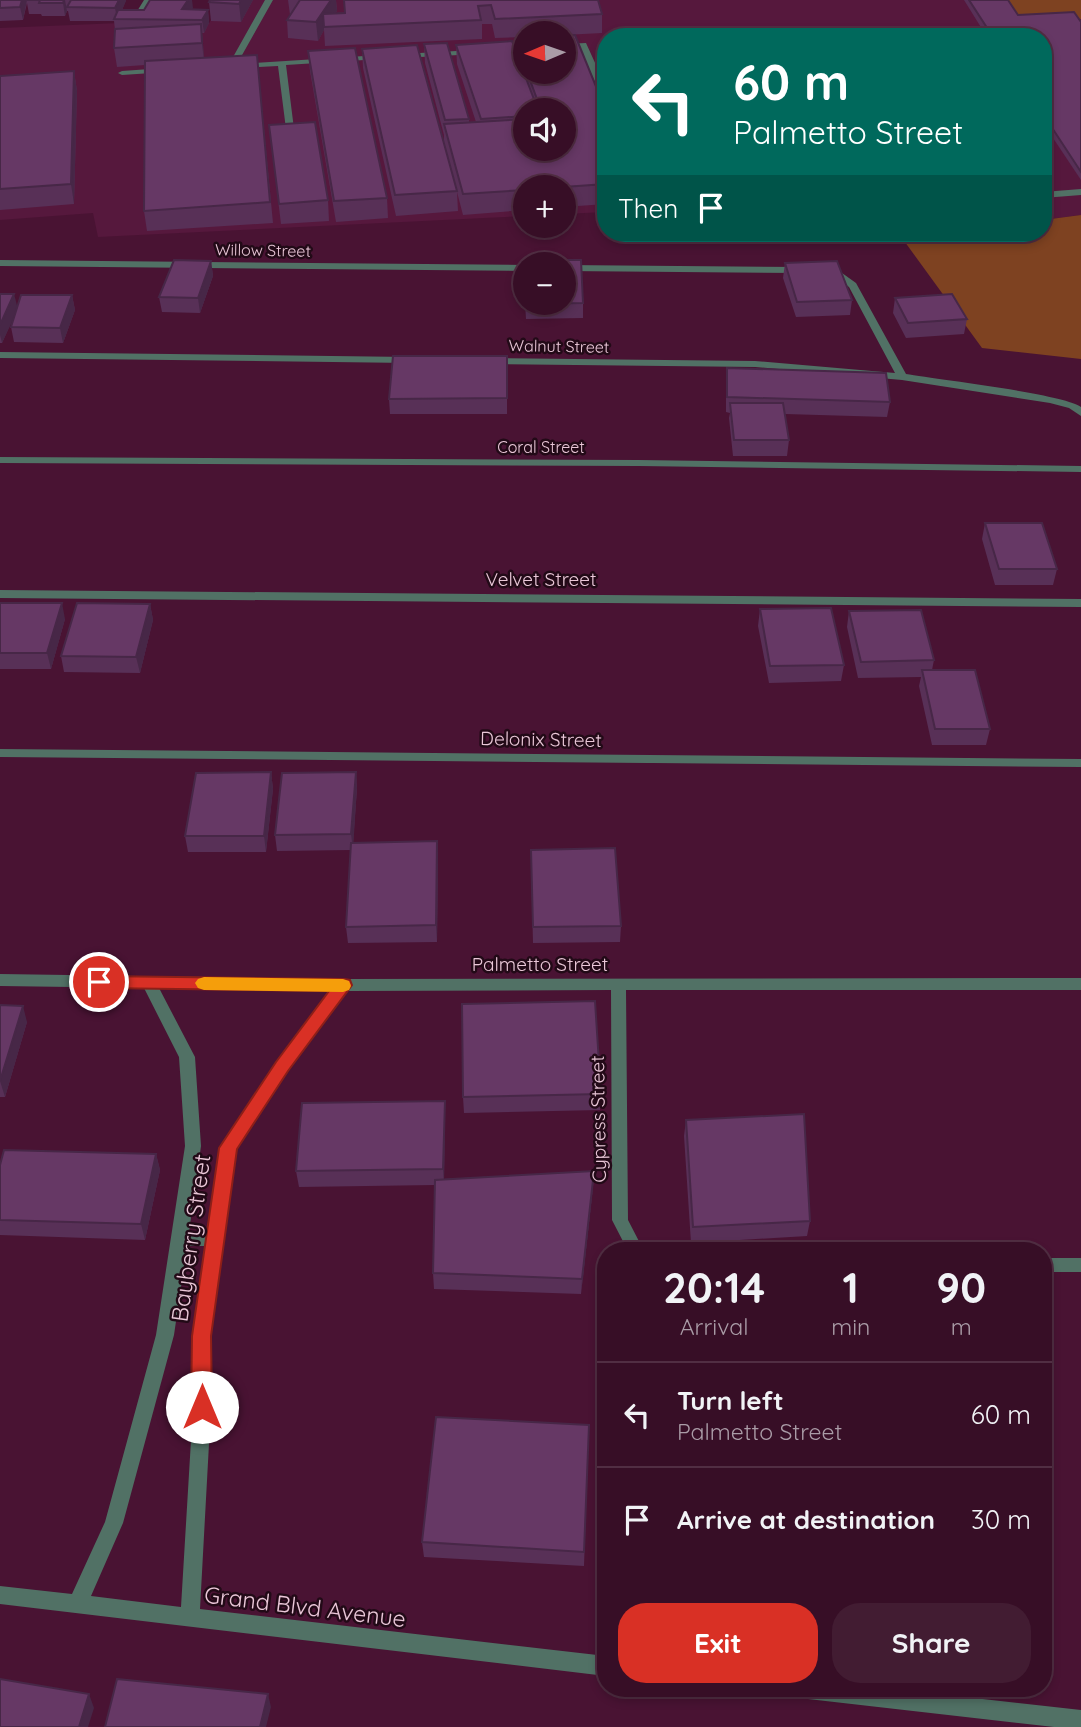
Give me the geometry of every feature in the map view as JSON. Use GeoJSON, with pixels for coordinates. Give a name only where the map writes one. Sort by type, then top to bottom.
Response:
{"type":"FeatureCollection","features":[{"type":"Feature","properties":{"kind":"street"},"geometry":{"type":"LineString","coordinates":[[135,21],[148,0]]}},
{"type":"Feature","properties":{"kind":"street"},"geometry":{"type":"LineString","coordinates":[[232,66],[269,0]]}},
{"type":"Feature","properties":{"kind":"street"},"geometry":{"type":"LineString","coordinates":[[576,45],[583,45],[597,77]]}},
{"type":"Feature","properties":{"kind":"street"},"geometry":{"type":"LineString","coordinates":[[218,67],[485,51]]}},
{"type":"Feature","properties":{"kind":"street"},"geometry":{"type":"LineString","coordinates":[[282,63],[290,129]]}},
{"type":"Feature","properties":{"kind":"street"},"geometry":{"type":"LineString","coordinates":[[121,73],[177,70]]}},
{"type":"Feature","properties":{"kind":"street"},"geometry":{"type":"LineString","coordinates":[[1052,194],[1081,192]]}},
{"type":"Feature","properties":{"kind":"street","name":"Willow Street"},"geometry":{"type":"LineString","coordinates":[[0,263],[513,268]]}},
{"type":"Feature","properties":{"kind":"street"},"geometry":{"type":"LineString","coordinates":[[576,268],[816,270],[839,275],[853,285],[902,377]]}},
{"type":"Feature","properties":{"kind":"street"},"geometry":{"type":"LineString","coordinates":[[0,355],[419,360]]}},
{"type":"Feature","properties":{"kind":"street","name":"Walnut Street"},"geometry":{"type":"LineString","coordinates":[[475,360],[755,364],[902,377],[1050,400],[1077,410]]}},
{"type":"Feature","properties":{"kind":"street","name":"Coral Street"},"geometry":{"type":"LineString","coordinates":[[0,460],[625,463],[1081,469]]}},
{"type":"Feature","properties":{"kind":"street","name":"Velvet Street"},"geometry":{"type":"LineString","coordinates":[[0,594],[1081,603]]}},
{"type":"Feature","properties":{"kind":"street","name":"Delonix Street"},"geometry":{"type":"LineString","coordinates":[[0,753],[1081,763]]}},
{"type":"Feature","properties":{"kind":"street","name":"Palmetto Street"},"geometry":{"type":"LineString","coordinates":[[0,980],[344,985],[1081,984]]}},
{"type":"Feature","properties":{"kind":"street","name":"Bayberry Street"},"geometry":{"type":"LineString","coordinates":[[78,1603],[114,1522],[165,1335],[192,1146],[187,1057],[149,983]]}},
{"type":"Feature","properties":{"kind":"street","name":"Cypress Street"},"geometry":{"type":"LineString","coordinates":[[618,983],[620,1220],[631,1242]]}},
{"type":"Feature","properties":{"kind":"street","name":"Bayberry Street"},"geometry":{"type":"LineString","coordinates":[[190,1618],[202,1407],[201,1336],[228,1148],[282,1066],[344,985]]}},
{"type":"Feature","properties":{"kind":"street"},"geometry":{"type":"LineString","coordinates":[[179,1239],[215,1239]]}},
{"type":"Feature","properties":{"kind":"street"},"geometry":{"type":"LineString","coordinates":[[1052,1265],[1081,1265]]}},
{"type":"Feature","properties":{"kind":"street","name":"Grand Blvd Avenue"},"geometry":{"type":"LineString","coordinates":[[0,1595],[597,1665]]}},
{"type":"Feature","properties":{"kind":"street"},"geometry":{"type":"LineString","coordinates":[[878,1697],[1081,1720]]}},
{"type":"Feature","properties":{"kind":"shaded area"},"geometry":{"type":"Polygon","coordinates":[[[223,0],[1003,0],[1017,22],[1081,19],[1081,215],[1052,219],[1052,28],[597,28],[597,212],[576,213],[576,175],[513,175],[513,217],[98,237],[93,213],[0,220],[0,28],[120,23],[203,33],[223,0]]]}},
{"type":"Feature","properties":{"kind":"shaded area"},"geometry":{"type":"Polygon","coordinates":[[[1003,0],[1081,0],[1081,19],[1017,22],[1003,0]]]}},
{"type":"Feature","properties":{"kind":"shaded area"},"geometry":{"type":"Polygon","coordinates":[[[1081,215],[1081,359],[982,348],[905,242],[1052,242],[1052,219],[1081,215]]]}},
{"type":"Feature","properties":{"kind":"building"},"geometry":{"type":"Polygon","coordinates":[[[0,0],[22,0],[20,7],[0,8],[0,0]]]}},
{"type":"Feature","properties":{"kind":"building"},"geometry":{"type":"Polygon","coordinates":[[[40,0],[64,0],[63,3],[39,3],[40,0]]]}},
{"type":"Feature","properties":{"kind":"building"},"geometry":{"type":"Polygon","coordinates":[[[71,0],[119,0],[115,8],[67,7],[71,0]]]}},
{"type":"Feature","properties":{"kind":"building"},"geometry":{"type":"Polygon","coordinates":[[[150,0],[188,0],[182,9],[208,10],[202,20],[114,19],[118,10],[144,10],[150,0]]]}},
{"type":"Feature","properties":{"kind":"building"},"geometry":{"type":"Polygon","coordinates":[[[241,0],[239,4],[209,2],[241,0]]]}},
{"type":"Feature","properties":{"kind":"building"},"geometry":{"type":"Polygon","coordinates":[[[300,0],[331,0],[316,22],[287,20],[300,0]]]}},
{"type":"Feature","properties":{"kind":"building"},"geometry":{"type":"Polygon","coordinates":[[[344,0],[598,0],[602,14],[495,19],[491,5],[478,6],[481,20],[324,27],[323,14],[345,13],[344,0]]]}},
{"type":"Feature","properties":{"kind":"building"},"geometry":{"type":"Polygon","coordinates":[[[969,0],[1008,0],[1018,15],[1074,12],[1081,22],[1081,172],[1052,128],[1052,28],[987,28],[969,0]]]}},
{"type":"Feature","properties":{"kind":"building"},"geometry":{"type":"Polygon","coordinates":[[[201,24],[202,43],[114,48],[115,29],[201,24]]]}},
{"type":"Feature","properties":{"kind":"building"},"geometry":{"type":"Polygon","coordinates":[[[576,37],[597,89],[597,185],[576,186],[576,175],[513,175],[513,191],[463,194],[444,124],[513,120],[513,161],[576,161],[576,98],[537,98],[531,84],[576,84],[576,37]]]}},
{"type":"Feature","properties":{"kind":"building"},"geometry":{"type":"Polygon","coordinates":[[[512,41],[513,84],[528,84],[533,98],[513,98],[513,117],[481,119],[456,45],[512,41]]]}},
{"type":"Feature","properties":{"kind":"building"},"geometry":{"type":"Polygon","coordinates":[[[447,43],[469,119],[445,120],[424,44],[447,43]]]}},
{"type":"Feature","properties":{"kind":"building"},"geometry":{"type":"Polygon","coordinates":[[[417,45],[457,191],[395,195],[362,49],[417,45]]]}},
{"type":"Feature","properties":{"kind":"building"},"geometry":{"type":"Polygon","coordinates":[[[355,48],[387,198],[334,201],[308,51],[355,48]]]}},
{"type":"Feature","properties":{"kind":"building"},"geometry":{"type":"Polygon","coordinates":[[[257,55],[270,202],[144,211],[145,61],[257,55]]]}},
{"type":"Feature","properties":{"kind":"building"},"geometry":{"type":"Polygon","coordinates":[[[74,71],[71,184],[0,189],[0,76],[74,71]]]}},
{"type":"Feature","properties":{"kind":"building"},"geometry":{"type":"Polygon","coordinates":[[[315,122],[328,200],[279,204],[269,125],[315,122]]]}},
{"type":"Feature","properties":{"kind":"building"},"geometry":{"type":"Polygon","coordinates":[[[174,260],[211,261],[198,298],[159,297],[174,260]]]}},
{"type":"Feature","properties":{"kind":"building"},"geometry":{"type":"Polygon","coordinates":[[[576,260],[581,260],[583,303],[576,303],[576,260]]]}},
{"type":"Feature","properties":{"kind":"building"},"geometry":{"type":"Polygon","coordinates":[[[837,261],[852,300],[797,302],[785,263],[837,261]]]}},
{"type":"Feature","properties":{"kind":"building"},"geometry":{"type":"Polygon","coordinates":[[[0,294],[14,294],[0,325],[0,294]]]}},
{"type":"Feature","properties":{"kind":"building"},"geometry":{"type":"Polygon","coordinates":[[[952,294],[967,319],[908,323],[895,298],[952,294]]]}},
{"type":"Feature","properties":{"kind":"building"},"geometry":{"type":"Polygon","coordinates":[[[21,295],[72,295],[60,328],[11,327],[21,295]]]}},
{"type":"Feature","properties":{"kind":"building"},"geometry":{"type":"Polygon","coordinates":[[[393,356],[507,356],[507,398],[389,399],[393,356]]]}},
{"type":"Feature","properties":{"kind":"building"},"geometry":{"type":"Polygon","coordinates":[[[727,368],[886,373],[890,402],[727,397],[727,368]]]}},
{"type":"Feature","properties":{"kind":"building"},"geometry":{"type":"Polygon","coordinates":[[[730,403],[783,403],[789,440],[734,440],[730,403]]]}},
{"type":"Feature","properties":{"kind":"building"},"geometry":{"type":"Polygon","coordinates":[[[985,523],[1042,523],[1057,569],[999,569],[985,523]]]}},
{"type":"Feature","properties":{"kind":"building"},"geometry":{"type":"Polygon","coordinates":[[[0,603],[62,603],[47,653],[0,653],[0,603]]]}},
{"type":"Feature","properties":{"kind":"building"},"geometry":{"type":"Polygon","coordinates":[[[77,603],[150,604],[136,657],[61,656],[77,603]]]}},
{"type":"Feature","properties":{"kind":"building"},"geometry":{"type":"Polygon","coordinates":[[[831,608],[844,665],[770,666],[760,609],[831,608]]]}},
{"type":"Feature","properties":{"kind":"building"},"geometry":{"type":"Polygon","coordinates":[[[921,610],[934,660],[861,662],[849,611],[921,610]]]}},
{"type":"Feature","properties":{"kind":"building"},"geometry":{"type":"Polygon","coordinates":[[[922,670],[975,670],[990,729],[935,729],[922,670]]]}},
{"type":"Feature","properties":{"kind":"building"},"geometry":{"type":"Polygon","coordinates":[[[271,772],[264,836],[185,836],[196,773],[271,772]]]}},
{"type":"Feature","properties":{"kind":"building"},"geometry":{"type":"Polygon","coordinates":[[[356,772],[351,834],[275,835],[282,773],[356,772]]]}},
{"type":"Feature","properties":{"kind":"building"},"geometry":{"type":"Polygon","coordinates":[[[437,841],[436,925],[346,927],[351,843],[437,841]]]}},
{"type":"Feature","properties":{"kind":"building"},"geometry":{"type":"Polygon","coordinates":[[[615,848],[621,926],[533,927],[531,850],[615,848]]]}},
{"type":"Feature","properties":{"kind":"building"},"geometry":{"type":"Polygon","coordinates":[[[595,1001],[601,1094],[463,1097],[462,1004],[595,1001]]]}},
{"type":"Feature","properties":{"kind":"building"},"geometry":{"type":"Polygon","coordinates":[[[0,1005],[23,1006],[0,1081],[0,1005]]]}},
{"type":"Feature","properties":{"kind":"building"},"geometry":{"type":"Polygon","coordinates":[[[445,1101],[443,1169],[296,1171],[302,1103],[445,1101]]]}},
{"type":"Feature","properties":{"kind":"building"},"geometry":{"type":"Polygon","coordinates":[[[804,1114],[810,1221],[693,1227],[686,1120],[804,1114]]]}},
{"type":"Feature","properties":{"kind":"building"},"geometry":{"type":"Polygon","coordinates":[[[4,1150],[156,1154],[141,1224],[0,1220],[0,1165],[4,1150]]]}},
{"type":"Feature","properties":{"kind":"building"},"geometry":{"type":"Polygon","coordinates":[[[594,1171],[582,1279],[433,1273],[435,1180],[594,1171]]]}},
{"type":"Feature","properties":{"kind":"building"},"geometry":{"type":"Polygon","coordinates":[[[436,1417],[589,1425],[584,1552],[422,1542],[436,1417]]]}},
{"type":"Feature","properties":{"kind":"building"},"geometry":{"type":"Polygon","coordinates":[[[0,1679],[89,1694],[79,1727],[0,1727],[0,1679]]]}},
{"type":"Feature","properties":{"kind":"building"},"geometry":{"type":"Polygon","coordinates":[[[117,1679],[268,1694],[260,1727],[105,1727],[117,1679]]]}},
{"type":"Feature","properties":{"kind":"slow traffic"},"geometry":{"type":"LineString","coordinates":[[204,983],[343,986]]}},
{"type":"Feature","properties":{"kind":"route"},"geometry":{"type":"LineString","coordinates":[[99,982],[344,985],[282,1066],[228,1148],[201,1336],[202,1407]]}}]}
